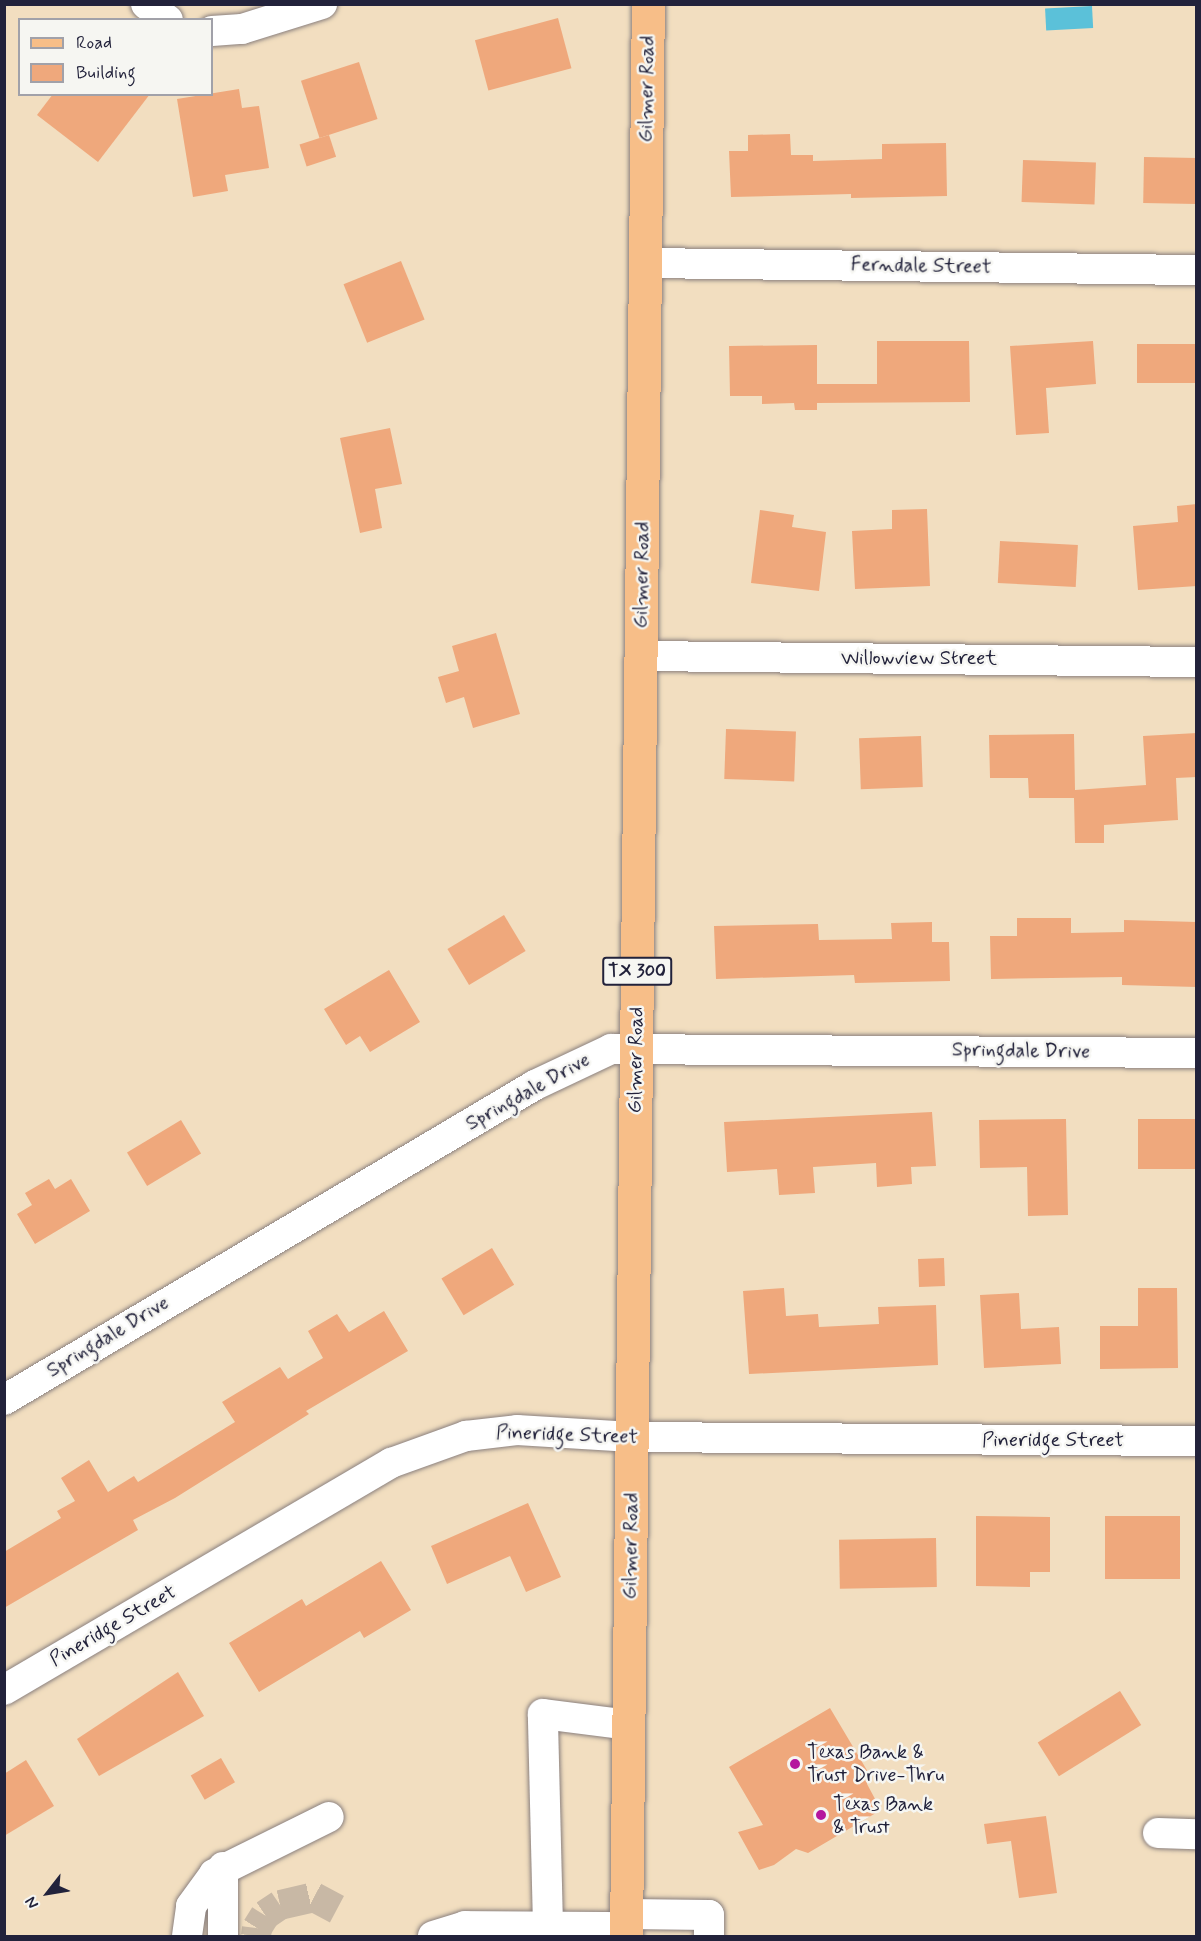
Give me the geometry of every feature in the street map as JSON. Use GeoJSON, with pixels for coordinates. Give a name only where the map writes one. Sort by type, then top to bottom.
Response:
{"type":"FeatureCollection","features":[{"type":"Feature","properties":{"kind":"main road","name":"Gilmer Road"},"geometry":{"type":"LineString","coordinates":[[626,1926],[648,4]]}},
{"type":"Feature","properties":{"kind":"street"},"geometry":{"type":"LineString","coordinates":[[146,4],[165,18]]}},
{"type":"Feature","properties":{"kind":"street"},"geometry":{"type":"LineString","coordinates":[[213,31],[242,28],[322,4]]}},
{"type":"Feature","properties":{"kind":"street","name":"Ferndale Street"},"geometry":{"type":"LineString","coordinates":[[645,263],[1197,270]]}},
{"type":"Feature","properties":{"kind":"street","name":"Willowview Street"},"geometry":{"type":"LineString","coordinates":[[641,656],[1197,662]]}},
{"type":"Feature","properties":{"kind":"street","name":"Springdale Drive"},"geometry":{"type":"LineString","coordinates":[[4,1400],[535,1084],[599,1053],[636,1046],[1197,1053]]}},
{"type":"Feature","properties":{"kind":"street","name":"Pineridge Street"},"geometry":{"type":"LineString","coordinates":[[4,1690],[405,1456],[466,1436],[499,1431],[580,1431],[632,1437],[1197,1442]]}},
{"type":"Feature","properties":{"kind":"street"},"geometry":{"type":"LineString","coordinates":[[548,1926],[543,1714],[629,1725]]}},
{"type":"Feature","properties":{"kind":"street"},"geometry":{"type":"LineString","coordinates":[[187,1936],[191,1906],[223,1867],[329,1817]]}},
{"type":"Feature","properties":{"kind":"street"},"geometry":{"type":"LineString","coordinates":[[1158,1833],[1197,1834]]}},
{"type":"Feature","properties":{"kind":"street"},"geometry":{"type":"LineString","coordinates":[[223,1867],[223,1936]]}},
{"type":"Feature","properties":{"kind":"street"},"geometry":{"type":"LineString","coordinates":[[433,1936],[465,1926],[626,1926],[709,1915],[709,1936]]}},
{"type":"Feature","properties":{"kind":"water"},"geometry":{"type":"Polygon","coordinates":[[[1092,6],[1093,28],[1046,30],[1045,8],[1092,6]]]}},
{"type":"Feature","properties":{"kind":"building"},"geometry":{"type":"Polygon","coordinates":[[[558,18],[571,68],[488,90],[475,40],[558,18]]]}},
{"type":"Feature","properties":{"kind":"building"},"geometry":{"type":"Polygon","coordinates":[[[359,62],[378,119],[320,138],[301,81],[359,62]]]}},
{"type":"Feature","properties":{"kind":"building"},"geometry":{"type":"Polygon","coordinates":[[[239,89],[242,108],[259,106],[269,168],[225,175],[228,191],[193,197],[177,99],[213,96],[213,93],[239,89]]]}},
{"type":"Feature","properties":{"kind":"building"},"geometry":{"type":"Polygon","coordinates":[[[51,96],[148,96],[98,162],[37,115],[51,96]]]}},
{"type":"Feature","properties":{"kind":"building"},"geometry":{"type":"Polygon","coordinates":[[[790,134],[791,155],[813,155],[813,161],[882,159],[882,144],[946,143],[947,196],[851,198],[851,194],[731,197],[729,151],[748,151],[748,135],[790,134]]]}},
{"type":"Feature","properties":{"kind":"building"},"geometry":{"type":"Polygon","coordinates":[[[329,135],[336,157],[307,166],[300,145],[329,135]]]}},
{"type":"Feature","properties":{"kind":"building"},"geometry":{"type":"Polygon","coordinates":[[[1144,157],[1196,158],[1196,204],[1143,203],[1144,157]]]}},
{"type":"Feature","properties":{"kind":"building"},"geometry":{"type":"Polygon","coordinates":[[[1023,160],[1096,163],[1094,205],[1022,202],[1023,160]]]}},
{"type":"Feature","properties":{"kind":"building"},"geometry":{"type":"Polygon","coordinates":[[[401,261],[425,319],[367,343],[344,284],[401,261]]]}},
{"type":"Feature","properties":{"kind":"building"},"geometry":{"type":"Polygon","coordinates":[[[877,341],[969,341],[970,402],[817,403],[817,410],[795,410],[794,403],[762,404],[762,396],[730,396],[729,346],[817,345],[817,384],[877,384],[877,341]]]}},
{"type":"Feature","properties":{"kind":"building"},"geometry":{"type":"Polygon","coordinates":[[[1093,341],[1096,384],[1046,388],[1049,433],[1016,435],[1010,346],[1093,341]]]}},
{"type":"Feature","properties":{"kind":"building"},"geometry":{"type":"Polygon","coordinates":[[[1137,344],[1196,344],[1196,383],[1137,383],[1137,344]]]}},
{"type":"Feature","properties":{"kind":"building"},"geometry":{"type":"Polygon","coordinates":[[[390,428],[402,484],[375,489],[382,528],[360,533],[340,438],[390,428]]]}},
{"type":"Feature","properties":{"kind":"building"},"geometry":{"type":"Polygon","coordinates":[[[1197,504],[1197,586],[1138,590],[1133,526],[1178,522],[1177,506],[1197,504]]]}},
{"type":"Feature","properties":{"kind":"building"},"geometry":{"type":"Polygon","coordinates":[[[927,509],[930,586],[855,589],[852,531],[892,529],[892,510],[927,509]]]}},
{"type":"Feature","properties":{"kind":"building"},"geometry":{"type":"Polygon","coordinates":[[[760,510],[794,515],[792,527],[826,532],[819,591],[751,583],[760,510]]]}},
{"type":"Feature","properties":{"kind":"building"},"geometry":{"type":"Polygon","coordinates":[[[1000,541],[1078,545],[1076,587],[998,583],[1000,541]]]}},
{"type":"Feature","properties":{"kind":"building"},"geometry":{"type":"Polygon","coordinates":[[[496,633],[520,714],[473,728],[464,697],[446,703],[438,677],[459,671],[452,646],[496,633]]]}},
{"type":"Feature","properties":{"kind":"building"},"geometry":{"type":"Polygon","coordinates":[[[726,729],[796,731],[794,781],[724,779],[726,729]]]}},
{"type":"Feature","properties":{"kind":"building"},"geometry":{"type":"Polygon","coordinates":[[[1197,733],[1197,777],[1176,778],[1178,820],[1104,825],[1104,843],[1075,843],[1074,798],[1029,798],[1028,778],[990,778],[989,735],[1074,734],[1075,790],[1146,785],[1143,736],[1197,733]]]}},
{"type":"Feature","properties":{"kind":"building"},"geometry":{"type":"Polygon","coordinates":[[[921,736],[923,787],[861,789],[859,738],[921,736]]]}},
{"type":"Feature","properties":{"kind":"building"},"geometry":{"type":"Polygon","coordinates":[[[504,915],[526,951],[469,985],[447,949],[504,915]]]}},
{"type":"Feature","properties":{"kind":"building"},"geometry":{"type":"Polygon","coordinates":[[[1017,918],[1071,918],[1071,933],[1124,932],[1124,920],[1197,922],[1197,987],[1122,985],[1122,977],[991,979],[990,936],[1017,936],[1017,918]]]}},
{"type":"Feature","properties":{"kind":"building"},"geometry":{"type":"Polygon","coordinates":[[[932,922],[932,942],[949,942],[950,981],[855,983],[854,975],[716,979],[714,926],[818,924],[819,940],[892,939],[891,923],[932,922]]]}},
{"type":"Feature","properties":{"kind":"building"},"geometry":{"type":"Polygon","coordinates":[[[389,970],[420,1022],[370,1052],[360,1036],[346,1045],[324,1009],[389,970]]]}},
{"type":"Feature","properties":{"kind":"building"},"geometry":{"type":"Polygon","coordinates":[[[932,1112],[936,1166],[911,1167],[912,1184],[877,1187],[876,1163],[813,1167],[815,1193],[779,1195],[777,1169],[727,1172],[724,1122],[932,1112]]]}},
{"type":"Feature","properties":{"kind":"building"},"geometry":{"type":"Polygon","coordinates":[[[1066,1119],[1068,1215],[1028,1216],[1027,1167],[980,1168],[979,1120],[1066,1119]]]}},
{"type":"Feature","properties":{"kind":"building"},"geometry":{"type":"Polygon","coordinates":[[[1138,1119],[1196,1119],[1196,1169],[1138,1169],[1138,1119]]]}},
{"type":"Feature","properties":{"kind":"building"},"geometry":{"type":"Polygon","coordinates":[[[181,1120],[201,1153],[147,1186],[127,1152],[181,1120]]]}},
{"type":"Feature","properties":{"kind":"building"},"geometry":{"type":"Polygon","coordinates":[[[49,1179],[55,1189],[71,1179],[90,1211],[35,1244],[17,1214],[32,1205],[25,1193],[49,1179]]]}},
{"type":"Feature","properties":{"kind":"building"},"geometry":{"type":"Polygon","coordinates":[[[492,1248],[514,1285],[464,1315],[441,1278],[492,1248]]]}},
{"type":"Feature","properties":{"kind":"building"},"geometry":{"type":"Polygon","coordinates":[[[944,1258],[945,1286],[919,1287],[918,1259],[944,1258]]]}},
{"type":"Feature","properties":{"kind":"building"},"geometry":{"type":"Polygon","coordinates":[[[784,1288],[786,1316],[818,1314],[819,1327],[879,1324],[878,1307],[936,1305],[938,1365],[749,1374],[743,1291],[784,1288]]]}},
{"type":"Feature","properties":{"kind":"building"},"geometry":{"type":"Polygon","coordinates":[[[1138,1288],[1177,1288],[1178,1368],[1100,1369],[1100,1326],[1138,1326],[1138,1288]]]}},
{"type":"Feature","properties":{"kind":"building"},"geometry":{"type":"Polygon","coordinates":[[[1019,1293],[1021,1329],[1059,1327],[1061,1364],[984,1368],[980,1295],[1019,1293]]]}},
{"type":"Feature","properties":{"kind":"building"},"geometry":{"type":"Polygon","coordinates":[[[384,1311],[408,1351],[306,1411],[309,1414],[175,1498],[133,1520],[138,1530],[4,1608],[4,1552],[61,1518],[57,1511],[75,1501],[61,1478],[89,1460],[108,1492],[134,1476],[138,1482],[235,1422],[222,1402],[280,1367],[288,1379],[323,1358],[308,1331],[337,1314],[349,1332],[384,1311]]]}},
{"type":"Feature","properties":{"kind":"building"},"geometry":{"type":"Polygon","coordinates":[[[528,1503],[561,1577],[526,1592],[510,1556],[447,1584],[431,1546],[528,1503]]]}},
{"type":"Feature","properties":{"kind":"building"},"geometry":{"type":"Polygon","coordinates":[[[976,1516],[1050,1517],[1050,1572],[1030,1572],[1030,1587],[976,1586],[976,1516]]]}},
{"type":"Feature","properties":{"kind":"building"},"geometry":{"type":"Polygon","coordinates":[[[1105,1516],[1180,1516],[1180,1579],[1105,1579],[1105,1516]]]}},
{"type":"Feature","properties":{"kind":"building"},"geometry":{"type":"Polygon","coordinates":[[[936,1538],[937,1587],[840,1589],[839,1540],[936,1538]]]}},
{"type":"Feature","properties":{"kind":"building"},"geometry":{"type":"Polygon","coordinates":[[[381,1561],[411,1610],[364,1638],[360,1631],[259,1692],[229,1643],[302,1599],[306,1606],[381,1561]]]}},
{"type":"Feature","properties":{"kind":"building"},"geometry":{"type":"Polygon","coordinates":[[[178,1672],[204,1716],[99,1776],[77,1739],[178,1672]]]}},
{"type":"Feature","properties":{"kind":"building"},"geometry":{"type":"Polygon","coordinates":[[[1120,1691],[1141,1725],[1059,1776],[1038,1742],[1120,1691]]]}},
{"type":"Feature","properties":{"kind":"building"},"geometry":{"type":"Polygon","coordinates":[[[830,1708],[868,1772],[867,1784],[881,1810],[808,1853],[796,1849],[774,1865],[759,1870],[738,1832],[763,1825],[729,1767],[830,1708]]]}},
{"type":"Feature","properties":{"kind":"building"},"geometry":{"type":"Polygon","coordinates":[[[221,1758],[235,1782],[205,1800],[191,1776],[221,1758]]]}},
{"type":"Feature","properties":{"kind":"building"},"geometry":{"type":"Polygon","coordinates":[[[26,1760],[54,1806],[4,1836],[4,1774],[26,1760]]]}},
{"type":"Feature","properties":{"kind":"building"},"geometry":{"type":"Polygon","coordinates":[[[1046,1816],[1057,1893],[1019,1898],[1011,1841],[987,1844],[984,1824],[1046,1816]]]}},
{"type":"Feature","properties":{"kind":"tunnel"},"geometry":{"type":"LineString","coordinates":[[256,1936],[257,1928],[265,1915],[280,1905],[314,1897],[337,1909]]}},
{"type":"Feature","properties":{"kind":"place","name":"Texas Bank & Trust Drive-Thru"},"geometry":{"type":"Point","coordinates":[795,1764]}},
{"type":"Feature","properties":{"kind":"place","name":"Texas Bank & Trust"},"geometry":{"type":"Point","coordinates":[821,1815]}}]}
